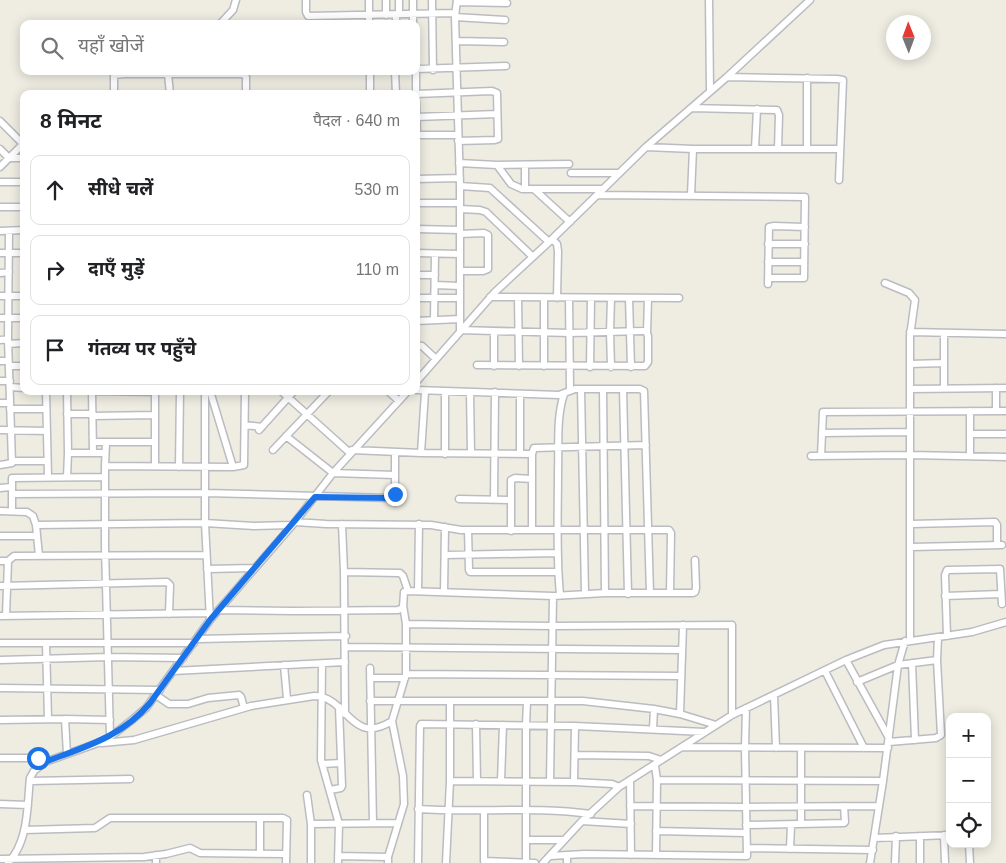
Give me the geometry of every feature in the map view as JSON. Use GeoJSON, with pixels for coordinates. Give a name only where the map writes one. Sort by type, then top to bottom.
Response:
{"type":"FeatureCollection","features":[{"type":"Feature","properties":{"kind":"street"},"geometry":{"type":"LineString","coordinates":[[224,20],[233,10],[236,0]]}},
{"type":"Feature","properties":{"kind":"street"},"geometry":{"type":"LineString","coordinates":[[306,0],[308,16],[431,14],[505,20]]}},
{"type":"Feature","properties":{"kind":"street"},"geometry":{"type":"LineString","coordinates":[[369,0],[369,20]]}},
{"type":"Feature","properties":{"kind":"street"},"geometry":{"type":"LineString","coordinates":[[386,0],[386,15]]}},
{"type":"Feature","properties":{"kind":"street"},"geometry":{"type":"LineString","coordinates":[[396,20],[399,0]]}},
{"type":"Feature","properties":{"kind":"street"},"geometry":{"type":"LineString","coordinates":[[412,0],[413,20]]}},
{"type":"Feature","properties":{"kind":"street"},"geometry":{"type":"LineString","coordinates":[[432,0],[434,70]]}},
{"type":"Feature","properties":{"kind":"street"},"geometry":{"type":"LineString","coordinates":[[709,0],[710,91]]}},
{"type":"Feature","properties":{"kind":"street"},"geometry":{"type":"LineString","coordinates":[[420,377],[490,297],[570,222],[618,173],[727,77],[810,0]]}},
{"type":"Feature","properties":{"kind":"street"},"geometry":{"type":"LineString","coordinates":[[460,330],[460,178],[455,15],[457,1],[507,3]]}},
{"type":"Feature","properties":{"kind":"street"},"geometry":{"type":"LineString","coordinates":[[456,41],[504,42]]}},
{"type":"Feature","properties":{"kind":"street"},"geometry":{"type":"LineString","coordinates":[[420,70],[506,66]]}},
{"type":"Feature","properties":{"kind":"street"},"geometry":{"type":"LineString","coordinates":[[114,90],[115,75]]}},
{"type":"Feature","properties":{"kind":"street"},"geometry":{"type":"LineString","coordinates":[[170,75],[170,90]]}},
{"type":"Feature","properties":{"kind":"street"},"geometry":{"type":"LineString","coordinates":[[244,75],[246,77],[246,90]]}},
{"type":"Feature","properties":{"kind":"street"},"geometry":{"type":"LineString","coordinates":[[370,75],[370,90]]}},
{"type":"Feature","properties":{"kind":"street"},"geometry":{"type":"LineString","coordinates":[[396,75],[396,90]]}},
{"type":"Feature","properties":{"kind":"street"},"geometry":{"type":"LineString","coordinates":[[416,75],[416,90]]}},
{"type":"Feature","properties":{"kind":"street"},"geometry":{"type":"LineString","coordinates":[[727,77],[843,80],[839,180]]}},
{"type":"Feature","properties":{"kind":"street"},"geometry":{"type":"LineString","coordinates":[[807,78],[807,148]]}},
{"type":"Feature","properties":{"kind":"street"},"geometry":{"type":"LineString","coordinates":[[420,94],[495,91],[497,95],[496,140],[420,136]]}},
{"type":"Feature","properties":{"kind":"street"},"geometry":{"type":"LineString","coordinates":[[691,108],[774,109],[779,112],[778,149]]}},
{"type":"Feature","properties":{"kind":"street"},"geometry":{"type":"LineString","coordinates":[[755,149],[757,109]]}},
{"type":"Feature","properties":{"kind":"street"},"geometry":{"type":"LineString","coordinates":[[420,117],[497,114]]}},
{"type":"Feature","properties":{"kind":"street"},"geometry":{"type":"LineString","coordinates":[[0,121],[20,141]]}},
{"type":"Feature","properties":{"kind":"street"},"geometry":{"type":"LineString","coordinates":[[0,167],[20,147]]}},
{"type":"Feature","properties":{"kind":"street"},"geometry":{"type":"LineString","coordinates":[[646,147],[692,149],[840,149]]}},
{"type":"Feature","properties":{"kind":"street"},"geometry":{"type":"LineString","coordinates":[[691,195],[692,149]]}},
{"type":"Feature","properties":{"kind":"street"},"geometry":{"type":"LineString","coordinates":[[0,150],[9,158],[20,158]]}},
{"type":"Feature","properties":{"kind":"street"},"geometry":{"type":"LineString","coordinates":[[459,163],[497,165],[569,164]]}},
{"type":"Feature","properties":{"kind":"street"},"geometry":{"type":"LineString","coordinates":[[497,165],[516,188],[525,190],[602,189]]}},
{"type":"Feature","properties":{"kind":"street"},"geometry":{"type":"LineString","coordinates":[[524,165],[525,190]]}},
{"type":"Feature","properties":{"kind":"street"},"geometry":{"type":"LineString","coordinates":[[571,173],[618,173]]}},
{"type":"Feature","properties":{"kind":"street"},"geometry":{"type":"LineString","coordinates":[[420,179],[460,178]]}},
{"type":"Feature","properties":{"kind":"street"},"geometry":{"type":"LineString","coordinates":[[0,182],[20,182]]}},
{"type":"Feature","properties":{"kind":"street"},"geometry":{"type":"LineString","coordinates":[[460,186],[490,188],[550,241],[557,244],[558,298]]}},
{"type":"Feature","properties":{"kind":"street"},"geometry":{"type":"LineString","coordinates":[[535,190],[570,222]]}},
{"type":"Feature","properties":{"kind":"street"},"geometry":{"type":"LineString","coordinates":[[596,195],[802,196],[806,199],[804,278],[768,281],[768,244],[771,226],[805,227]]}},
{"type":"Feature","properties":{"kind":"street"},"geometry":{"type":"LineString","coordinates":[[420,203],[460,206],[486,212],[533,257]]}},
{"type":"Feature","properties":{"kind":"street"},"geometry":{"type":"LineString","coordinates":[[0,207],[20,207]]}},
{"type":"Feature","properties":{"kind":"street"},"geometry":{"type":"LineString","coordinates":[[420,228],[484,233],[488,235],[488,269],[483,271],[460,271]]}},
{"type":"Feature","properties":{"kind":"street"},"geometry":{"type":"LineString","coordinates":[[0,231],[20,230]]}},
{"type":"Feature","properties":{"kind":"street"},"geometry":{"type":"LineString","coordinates":[[9,231],[8,342],[12,461]]}},
{"type":"Feature","properties":{"kind":"street"},"geometry":{"type":"LineString","coordinates":[[768,244],[805,244]]}},
{"type":"Feature","properties":{"kind":"street"},"geometry":{"type":"LineString","coordinates":[[0,254],[20,253]]}},
{"type":"Feature","properties":{"kind":"street"},"geometry":{"type":"LineString","coordinates":[[420,253],[460,254]]}},
{"type":"Feature","properties":{"kind":"street"},"geometry":{"type":"LineString","coordinates":[[434,320],[435,254]]}},
{"type":"Feature","properties":{"kind":"street"},"geometry":{"type":"LineString","coordinates":[[768,262],[804,262]]}},
{"type":"Feature","properties":{"kind":"street"},"geometry":{"type":"LineString","coordinates":[[0,273],[9,272]]}},
{"type":"Feature","properties":{"kind":"street"},"geometry":{"type":"LineString","coordinates":[[420,275],[435,275]]}},
{"type":"Feature","properties":{"kind":"street"},"geometry":{"type":"LineString","coordinates":[[870,863],[884,781],[898,666],[907,640],[910,547],[910,332],[915,304],[914,297],[909,293],[885,283]]}},
{"type":"Feature","properties":{"kind":"street"},"geometry":{"type":"LineString","coordinates":[[435,285],[460,286]]}},
{"type":"Feature","properties":{"kind":"street"},"geometry":{"type":"LineString","coordinates":[[0,296],[20,296]]}},
{"type":"Feature","properties":{"kind":"street"},"geometry":{"type":"LineString","coordinates":[[490,297],[679,298]]}},
{"type":"Feature","properties":{"kind":"street"},"geometry":{"type":"LineString","coordinates":[[420,298],[460,298]]}},
{"type":"Feature","properties":{"kind":"street"},"geometry":{"type":"LineString","coordinates":[[518,298],[519,366]]}},
{"type":"Feature","properties":{"kind":"street"},"geometry":{"type":"LineString","coordinates":[[544,298],[544,366]]}},
{"type":"Feature","properties":{"kind":"street"},"geometry":{"type":"LineString","coordinates":[[570,298],[570,390]]}},
{"type":"Feature","properties":{"kind":"street"},"geometry":{"type":"LineString","coordinates":[[590,367],[591,298]]}},
{"type":"Feature","properties":{"kind":"street"},"geometry":{"type":"LineString","coordinates":[[611,298],[611,367]]}},
{"type":"Feature","properties":{"kind":"street"},"geometry":{"type":"LineString","coordinates":[[629,298],[631,367]]}},
{"type":"Feature","properties":{"kind":"street"},"geometry":{"type":"LineString","coordinates":[[477,366],[645,366],[647,365],[648,298]]}},
{"type":"Feature","properties":{"kind":"street"},"geometry":{"type":"LineString","coordinates":[[0,318],[20,318]]}},
{"type":"Feature","properties":{"kind":"street"},"geometry":{"type":"LineString","coordinates":[[420,321],[460,319]]}},
{"type":"Feature","properties":{"kind":"street"},"geometry":{"type":"LineString","coordinates":[[460,330],[569,333],[643,331],[647,333]]}},
{"type":"Feature","properties":{"kind":"street"},"geometry":{"type":"LineString","coordinates":[[494,331],[494,366]]}},
{"type":"Feature","properties":{"kind":"street"},"geometry":{"type":"LineString","coordinates":[[910,332],[1006,334]]}},
{"type":"Feature","properties":{"kind":"street"},"geometry":{"type":"LineString","coordinates":[[944,333],[944,388]]}},
{"type":"Feature","properties":{"kind":"street"},"geometry":{"type":"LineString","coordinates":[[0,340],[20,343]]}},
{"type":"Feature","properties":{"kind":"street"},"geometry":{"type":"LineString","coordinates":[[420,346],[436,359]]}},
{"type":"Feature","properties":{"kind":"street"},"geometry":{"type":"LineString","coordinates":[[0,361],[20,365]]}},
{"type":"Feature","properties":{"kind":"street"},"geometry":{"type":"LineString","coordinates":[[910,364],[944,364]]}},
{"type":"Feature","properties":{"kind":"street"},"geometry":{"type":"LineString","coordinates":[[0,382],[20,387]]}},
{"type":"Feature","properties":{"kind":"street"},"geometry":{"type":"LineString","coordinates":[[996,388],[996,411]]}},
{"type":"Feature","properties":{"kind":"street"},"geometry":{"type":"LineString","coordinates":[[910,389],[1006,388]]}},
{"type":"Feature","properties":{"kind":"street"},"geometry":{"type":"LineString","coordinates":[[581,389],[585,594]]}},
{"type":"Feature","properties":{"kind":"street"},"geometry":{"type":"LineString","coordinates":[[420,391],[564,394],[570,390],[581,389],[644,390],[650,594]]}},
{"type":"Feature","properties":{"kind":"street"},"geometry":{"type":"LineString","coordinates":[[603,389],[605,593]]}},
{"type":"Feature","properties":{"kind":"street"},"geometry":{"type":"LineString","coordinates":[[623,389],[628,594]]}},
{"type":"Feature","properties":{"kind":"street"},"geometry":{"type":"LineString","coordinates":[[421,453],[424,392]]}},
{"type":"Feature","properties":{"kind":"street"},"geometry":{"type":"LineString","coordinates":[[445,392],[445,454]]}},
{"type":"Feature","properties":{"kind":"street"},"geometry":{"type":"LineString","coordinates":[[470,392],[471,453]]}},
{"type":"Feature","properties":{"kind":"street"},"geometry":{"type":"LineString","coordinates":[[494,392],[494,499]]}},
{"type":"Feature","properties":{"kind":"street"},"geometry":{"type":"LineString","coordinates":[[520,394],[520,454]]}},
{"type":"Feature","properties":{"kind":"street"},"geometry":{"type":"LineString","coordinates":[[550,782],[551,675],[558,572],[557,529],[560,409],[564,394]]}},
{"type":"Feature","properties":{"kind":"street"},"geometry":{"type":"LineString","coordinates":[[46,395],[48,477]]}},
{"type":"Feature","properties":{"kind":"street"},"geometry":{"type":"LineString","coordinates":[[67,395],[68,477]]}},
{"type":"Feature","properties":{"kind":"street"},"geometry":{"type":"LineString","coordinates":[[93,453],[94,395]]}},
{"type":"Feature","properties":{"kind":"street"},"geometry":{"type":"LineString","coordinates":[[154,466],[155,395]]}},
{"type":"Feature","properties":{"kind":"street"},"geometry":{"type":"LineString","coordinates":[[179,467],[180,395]]}},
{"type":"Feature","properties":{"kind":"street"},"geometry":{"type":"LineString","coordinates":[[205,395],[205,523],[210,617]]}},
{"type":"Feature","properties":{"kind":"street"},"geometry":{"type":"LineString","coordinates":[[211,395],[233,466]]}},
{"type":"Feature","properties":{"kind":"street"},"geometry":{"type":"LineString","coordinates":[[105,466],[179,467],[244,465],[245,395]]}},
{"type":"Feature","properties":{"kind":"street"},"geometry":{"type":"LineString","coordinates":[[285,395],[351,452],[532,454]]}},
{"type":"Feature","properties":{"kind":"street"},"geometry":{"type":"LineString","coordinates":[[245,425],[260,428],[291,395]]}},
{"type":"Feature","properties":{"kind":"street"},"geometry":{"type":"LineString","coordinates":[[274,450],[324,395]]}},
{"type":"Feature","properties":{"kind":"street"},"geometry":{"type":"LineString","coordinates":[[392,395],[399,401]]}},
{"type":"Feature","properties":{"kind":"street"},"geometry":{"type":"LineString","coordinates":[[10,861],[22,840],[30,781],[34,771],[45,762],[98,743],[146,708],[196,641],[210,617],[220,610],[351,452],[404,395]]}},
{"type":"Feature","properties":{"kind":"street"},"geometry":{"type":"LineString","coordinates":[[0,403],[10,406],[46,409]]}},
{"type":"Feature","properties":{"kind":"street"},"geometry":{"type":"LineString","coordinates":[[821,456],[822,413],[824,412],[911,410],[1006,411]]}},
{"type":"Feature","properties":{"kind":"street"},"geometry":{"type":"LineString","coordinates":[[970,411],[970,456]]}},
{"type":"Feature","properties":{"kind":"street"},"geometry":{"type":"LineString","coordinates":[[67,414],[154,415]]}},
{"type":"Feature","properties":{"kind":"street"},"geometry":{"type":"LineString","coordinates":[[205,416],[216,414]]}},
{"type":"Feature","properties":{"kind":"street"},"geometry":{"type":"LineString","coordinates":[[0,430],[46,430]]}},
{"type":"Feature","properties":{"kind":"street"},"geometry":{"type":"LineString","coordinates":[[822,433],[910,432]]}},
{"type":"Feature","properties":{"kind":"street"},"geometry":{"type":"LineString","coordinates":[[970,434],[1006,434]]}},
{"type":"Feature","properties":{"kind":"street"},"geometry":{"type":"LineString","coordinates":[[286,436],[333,473],[395,476]]}},
{"type":"Feature","properties":{"kind":"street"},"geometry":{"type":"LineString","coordinates":[[93,442],[155,442]]}},
{"type":"Feature","properties":{"kind":"street"},"geometry":{"type":"LineString","coordinates":[[106,442],[105,554],[109,642],[110,736]]}},
{"type":"Feature","properties":{"kind":"street"},"geometry":{"type":"LineString","coordinates":[[532,530],[532,454],[534,448],[646,445]]}},
{"type":"Feature","properties":{"kind":"street"},"geometry":{"type":"LineString","coordinates":[[0,488],[105,494],[206,493],[393,498],[395,494],[395,452]]}},
{"type":"Feature","properties":{"kind":"street"},"geometry":{"type":"LineString","coordinates":[[68,453],[105,454]]}},
{"type":"Feature","properties":{"kind":"street"},"geometry":{"type":"LineString","coordinates":[[811,456],[910,455],[1006,457]]}},
{"type":"Feature","properties":{"kind":"street"},"geometry":{"type":"LineString","coordinates":[[0,465],[11,464],[12,461],[47,460]]}},
{"type":"Feature","properties":{"kind":"street"},"geometry":{"type":"LineString","coordinates":[[12,511],[12,478],[105,477]]}},
{"type":"Feature","properties":{"kind":"street"},"geometry":{"type":"LineString","coordinates":[[511,531],[512,479],[532,479]]}},
{"type":"Feature","properties":{"kind":"street"},"geometry":{"type":"LineString","coordinates":[[459,499],[511,500]]}},
{"type":"Feature","properties":{"kind":"street"},"geometry":{"type":"LineString","coordinates":[[0,511],[12,511],[33,516],[36,525],[39,556]]}},
{"type":"Feature","properties":{"kind":"street"},"geometry":{"type":"LineString","coordinates":[[910,524],[995,522],[999,545],[910,547]]}},
{"type":"Feature","properties":{"kind":"street"},"geometry":{"type":"LineString","coordinates":[[36,525],[205,523],[254,526],[293,524],[419,524],[468,530],[670,531],[670,593]]}},
{"type":"Feature","properties":{"kind":"street"},"geometry":{"type":"LineString","coordinates":[[342,524],[346,636],[345,714]]}},
{"type":"Feature","properties":{"kind":"street"},"geometry":{"type":"LineString","coordinates":[[418,591],[419,524]]}},
{"type":"Feature","properties":{"kind":"street"},"geometry":{"type":"LineString","coordinates":[[444,592],[445,527]]}},
{"type":"Feature","properties":{"kind":"street"},"geometry":{"type":"LineString","coordinates":[[468,530],[469,570],[473,572],[558,572]]}},
{"type":"Feature","properties":{"kind":"street"},"geometry":{"type":"LineString","coordinates":[[0,536],[37,536]]}},
{"type":"Feature","properties":{"kind":"street"},"geometry":{"type":"LineString","coordinates":[[445,555],[557,553]]}},
{"type":"Feature","properties":{"kind":"street"},"geometry":{"type":"LineString","coordinates":[[0,561],[8,561],[14,556],[105,554],[206,555]]}},
{"type":"Feature","properties":{"kind":"street"},"geometry":{"type":"LineString","coordinates":[[322,664],[322,764],[339,824],[338,859],[388,860],[404,804],[403,776],[392,721],[406,676],[407,648],[403,594],[408,591],[557,595],[695,592],[695,560]]}},
{"type":"Feature","properties":{"kind":"street"},"geometry":{"type":"LineString","coordinates":[[8,561],[4,585],[3,616],[168,614],[210,617]]}},
{"type":"Feature","properties":{"kind":"street"},"geometry":{"type":"LineString","coordinates":[[207,569],[255,568]]}},
{"type":"Feature","properties":{"kind":"street"},"geometry":{"type":"LineString","coordinates":[[947,636],[945,572],[951,569],[1000,569],[1002,604]]}},
{"type":"Feature","properties":{"kind":"street"},"geometry":{"type":"LineString","coordinates":[[344,572],[400,573],[404,576],[408,591]]}},
{"type":"Feature","properties":{"kind":"street"},"geometry":{"type":"LineString","coordinates":[[4,585],[168,582],[168,614]]}},
{"type":"Feature","properties":{"kind":"street"},"geometry":{"type":"LineString","coordinates":[[946,596],[1002,594]]}},
{"type":"Feature","properties":{"kind":"street"},"geometry":{"type":"LineString","coordinates":[[220,610],[292,612],[398,610],[403,608],[403,605]]}},
{"type":"Feature","properties":{"kind":"street"},"geometry":{"type":"LineString","coordinates":[[543,863],[582,821],[619,787],[655,766],[661,760],[732,715],[846,660],[884,645],[907,640],[938,638],[972,632],[1006,622]]}},
{"type":"Feature","properties":{"kind":"street"},"geometry":{"type":"LineString","coordinates":[[406,624],[732,626],[732,715]]}},
{"type":"Feature","properties":{"kind":"street"},"geometry":{"type":"LineString","coordinates":[[680,714],[683,625]]}},
{"type":"Feature","properties":{"kind":"street"},"geometry":{"type":"LineString","coordinates":[[0,643],[196,641],[346,636]]}},
{"type":"Feature","properties":{"kind":"street"},"geometry":{"type":"LineString","coordinates":[[681,747],[864,748],[889,743],[936,738],[941,735],[937,660],[938,638]]}},
{"type":"Feature","properties":{"kind":"street"},"geometry":{"type":"LineString","coordinates":[[46,642],[48,719]]}},
{"type":"Feature","properties":{"kind":"street"},"geometry":{"type":"LineString","coordinates":[[346,647],[682,650]]}},
{"type":"Feature","properties":{"kind":"street"},"geometry":{"type":"LineString","coordinates":[[0,660],[109,657],[183,658]]}},
{"type":"Feature","properties":{"kind":"street"},"geometry":{"type":"LineString","coordinates":[[846,660],[889,743]]}},
{"type":"Feature","properties":{"kind":"street"},"geometry":{"type":"LineString","coordinates":[[857,682],[898,666],[937,660]]}},
{"type":"Feature","properties":{"kind":"street"},"geometry":{"type":"LineString","coordinates":[[173,671],[345,662]]}},
{"type":"Feature","properties":{"kind":"street"},"geometry":{"type":"LineString","coordinates":[[912,663],[915,740]]}},
{"type":"Feature","properties":{"kind":"street"},"geometry":{"type":"LineString","coordinates":[[284,665],[287,699]]}},
{"type":"Feature","properties":{"kind":"street"},"geometry":{"type":"LineString","coordinates":[[370,668],[373,823]]}},
{"type":"Feature","properties":{"kind":"street"},"geometry":{"type":"LineString","coordinates":[[825,671],[864,748]]}},
{"type":"Feature","properties":{"kind":"street"},"geometry":{"type":"LineString","coordinates":[[370,678],[551,675],[681,676]]}},
{"type":"Feature","properties":{"kind":"street"},"geometry":{"type":"LineString","coordinates":[[0,688],[110,689],[158,692],[169,704],[188,704],[208,698],[239,695],[242,697],[244,708]]}},
{"type":"Feature","properties":{"kind":"street"},"geometry":{"type":"LineString","coordinates":[[774,695],[776,748]]}},
{"type":"Feature","properties":{"kind":"street"},"geometry":{"type":"LineString","coordinates":[[98,743],[134,740],[244,708],[287,699],[321,696],[339,707],[358,725],[371,728],[392,721]]}},
{"type":"Feature","properties":{"kind":"street"},"geometry":{"type":"LineString","coordinates":[[370,701],[552,700],[596,702],[680,714],[716,725]]}},
{"type":"Feature","properties":{"kind":"street"},"geometry":{"type":"LineString","coordinates":[[526,863],[527,701]]}},
{"type":"Feature","properties":{"kind":"street"},"geometry":{"type":"LineString","coordinates":[[446,863],[450,781],[450,702]]}},
{"type":"Feature","properties":{"kind":"street"},"geometry":{"type":"LineString","coordinates":[[330,790],[342,787],[339,707]]}},
{"type":"Feature","properties":{"kind":"street"},"geometry":{"type":"LineString","coordinates":[[550,856],[656,855],[746,857],[746,708]]}},
{"type":"Feature","properties":{"kind":"street"},"geometry":{"type":"LineString","coordinates":[[654,710],[654,729]]}},
{"type":"Feature","properties":{"kind":"street"},"geometry":{"type":"LineString","coordinates":[[65,719],[67,754]]}},
{"type":"Feature","properties":{"kind":"street"},"geometry":{"type":"LineString","coordinates":[[0,720],[110,720]]}},
{"type":"Feature","properties":{"kind":"street"},"geometry":{"type":"LineString","coordinates":[[476,724],[477,781]]}},
{"type":"Feature","properties":{"kind":"street"},"geometry":{"type":"LineString","coordinates":[[418,863],[420,725],[575,726],[705,732]]}},
{"type":"Feature","properties":{"kind":"street"},"geometry":{"type":"LineString","coordinates":[[501,781],[503,725]]}},
{"type":"Feature","properties":{"kind":"street"},"geometry":{"type":"LineString","coordinates":[[574,782],[575,726]]}},
{"type":"Feature","properties":{"kind":"street"},"geometry":{"type":"LineString","coordinates":[[801,748],[801,824]]}},
{"type":"Feature","properties":{"kind":"street"},"geometry":{"type":"LineString","coordinates":[[576,754],[649,756],[661,760]]}},
{"type":"Feature","properties":{"kind":"street"},"geometry":{"type":"LineString","coordinates":[[0,758],[38,758],[45,762]]}},
{"type":"Feature","properties":{"kind":"street"},"geometry":{"type":"LineString","coordinates":[[322,764],[341,763]]}},
{"type":"Feature","properties":{"kind":"street"},"geometry":{"type":"LineString","coordinates":[[655,766],[657,780],[656,855]]}},
{"type":"Feature","properties":{"kind":"street"},"geometry":{"type":"LineString","coordinates":[[30,781],[130,778]]}},
{"type":"Feature","properties":{"kind":"street"},"geometry":{"type":"LineString","coordinates":[[657,780],[884,781]]}},
{"type":"Feature","properties":{"kind":"street"},"geometry":{"type":"LineString","coordinates":[[450,781],[574,782],[612,784],[619,787]]}},
{"type":"Feature","properties":{"kind":"street"},"geometry":{"type":"LineString","coordinates":[[630,781],[631,855]]}},
{"type":"Feature","properties":{"kind":"street"},"geometry":{"type":"LineString","coordinates":[[307,795],[311,824],[311,863]]}},
{"type":"Feature","properties":{"kind":"street"},"geometry":{"type":"LineString","coordinates":[[0,804],[28,805]]}},
{"type":"Feature","properties":{"kind":"street"},"geometry":{"type":"LineString","coordinates":[[630,806],[879,806]]}},
{"type":"Feature","properties":{"kind":"street"},"geometry":{"type":"LineString","coordinates":[[746,825],[844,823],[844,806]]}},
{"type":"Feature","properties":{"kind":"street"},"geometry":{"type":"LineString","coordinates":[[418,809],[448,811],[570,811],[591,814]]}},
{"type":"Feature","properties":{"kind":"street"},"geometry":{"type":"LineString","coordinates":[[484,811],[484,861],[535,863]]}},
{"type":"Feature","properties":{"kind":"street"},"geometry":{"type":"LineString","coordinates":[[24,830],[95,828],[110,818],[286,819],[286,863]]}},
{"type":"Feature","properties":{"kind":"street"},"geometry":{"type":"LineString","coordinates":[[260,818],[260,854]]}},
{"type":"Feature","properties":{"kind":"street"},"geometry":{"type":"LineString","coordinates":[[582,821],[631,824]]}},
{"type":"Feature","properties":{"kind":"street"},"geometry":{"type":"LineString","coordinates":[[311,824],[398,823]]}},
{"type":"Feature","properties":{"kind":"street"},"geometry":{"type":"LineString","coordinates":[[790,849],[791,824]]}},
{"type":"Feature","properties":{"kind":"street"},"geometry":{"type":"LineString","coordinates":[[656,831],[746,834]]}},
{"type":"Feature","properties":{"kind":"street"},"geometry":{"type":"LineString","coordinates":[[874,838],[946,835]]}},
{"type":"Feature","properties":{"kind":"street"},"geometry":{"type":"LineString","coordinates":[[896,836],[896,863]]}},
{"type":"Feature","properties":{"kind":"street"},"geometry":{"type":"LineString","coordinates":[[920,836],[920,863]]}},
{"type":"Feature","properties":{"kind":"street"},"geometry":{"type":"LineString","coordinates":[[526,840],[564,840]]}},
{"type":"Feature","properties":{"kind":"street"},"geometry":{"type":"LineString","coordinates":[[0,859],[10,861],[119,860],[190,848],[200,852],[286,854]]}},
{"type":"Feature","properties":{"kind":"street"},"geometry":{"type":"LineString","coordinates":[[747,848],[873,850]]}},
{"type":"Feature","properties":{"kind":"street"},"geometry":{"type":"LineString","coordinates":[[945,863],[946,848]]}},
{"type":"Feature","properties":{"kind":"street"},"geometry":{"type":"LineString","coordinates":[[969,848],[970,863]]}},
{"type":"Feature","properties":{"kind":"street"},"geometry":{"type":"LineString","coordinates":[[156,855],[156,863]]}},
{"type":"Feature","properties":{"kind":"street"},"geometry":{"type":"LineString","coordinates":[[567,855],[567,863]]}},
{"type":"Feature","properties":{"kind":"route"},"geometry":{"type":"LineString","coordinates":[[38,758],[45,762],[98,743],[116,733],[141,713],[198,639],[210,620],[315,497],[393,498],[395,494]]}}]}
